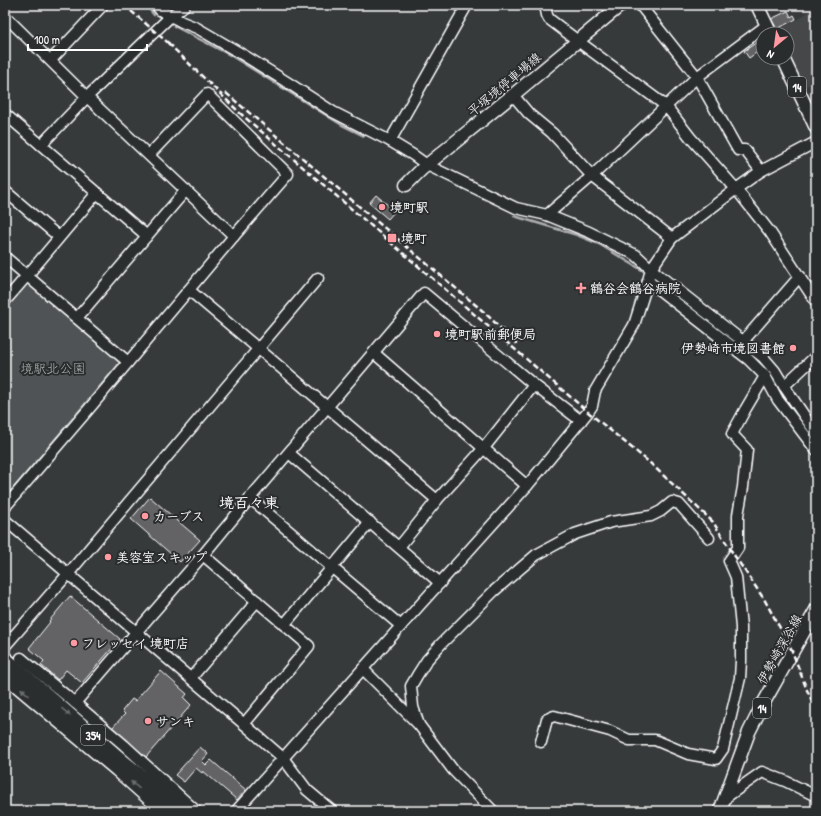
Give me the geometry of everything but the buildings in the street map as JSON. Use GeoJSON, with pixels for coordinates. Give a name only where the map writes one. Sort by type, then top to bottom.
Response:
{"type":"FeatureCollection","features":[{"type":"Feature","properties":{"kind":"highway","name":"354"},"geometry":{"type":"LineString","coordinates":[[5,658],[123,762],[182,811]]}},
{"type":"Feature","properties":{"kind":"highway","name":"354"},"geometry":{"type":"LineString","coordinates":[[5,675],[117,769],[164,811]]}},
{"type":"Feature","properties":{"kind":"main road","name":"平塚境停車場線"},"geometry":{"type":"LineString","coordinates":[[406,185],[423,169],[621,5]]}},
{"type":"Feature","properties":{"kind":"main road"},"geometry":{"type":"LineString","coordinates":[[757,5],[767,26]]}},
{"type":"Feature","properties":{"kind":"main road","name":"14"},"geometry":{"type":"LineString","coordinates":[[787,66],[814,121]]}},
{"type":"Feature","properties":{"kind":"main road","name":"伊勢崎深谷線"},"geometry":{"type":"LineString","coordinates":[[720,811],[749,732],[816,610]]}},
{"type":"Feature","properties":{"kind":"street"},"geometry":{"type":"LineString","coordinates":[[50,60],[103,5]]}},
{"type":"Feature","properties":{"kind":"street"},"geometry":{"type":"LineString","coordinates":[[156,5],[160,10],[197,28],[245,56],[333,112],[414,155],[423,169],[516,208],[547,215],[589,232],[636,255],[739,345],[748,359],[765,376],[778,400],[816,450]]}},
{"type":"Feature","properties":{"kind":"street"},"geometry":{"type":"LineString","coordinates":[[41,145],[87,97],[184,5]]}},
{"type":"Feature","properties":{"kind":"street"},"geometry":{"type":"LineString","coordinates":[[390,141],[466,5]]}},
{"type":"Feature","properties":{"kind":"street"},"geometry":{"type":"LineString","coordinates":[[545,5],[547,15],[550,18],[578,41],[666,106],[690,137],[736,189],[770,232],[816,302]]}},
{"type":"Feature","properties":{"kind":"street"},"geometry":{"type":"LineString","coordinates":[[640,5],[697,77],[738,150],[744,150],[761,171]]}},
{"type":"Feature","properties":{"kind":"street"},"geometry":{"type":"LineString","coordinates":[[5,16],[87,97],[234,236]]}},
{"type":"Feature","properties":{"kind":"street"},"geometry":{"type":"LineString","coordinates":[[547,215],[592,176],[697,77],[755,39]]}},
{"type":"Feature","properties":{"kind":"street"},"geometry":{"type":"LineString","coordinates":[[5,508],[288,174],[207,94],[149,155]]}},
{"type":"Feature","properties":{"kind":"street"},"geometry":{"type":"LineString","coordinates":[[513,95],[529,114],[552,133],[592,176],[672,238]]}},
{"type":"Feature","properties":{"kind":"street"},"geometry":{"type":"LineString","coordinates":[[5,114],[147,236]]}},
{"type":"Feature","properties":{"kind":"street"},"geometry":{"type":"LineString","coordinates":[[236,811],[527,486],[581,422],[592,406],[595,391],[634,326],[651,269],[672,238],[761,171],[816,142]]}},
{"type":"Feature","properties":{"kind":"street"},"geometry":{"type":"LineString","coordinates":[[77,318],[186,190]]}},
{"type":"Feature","properties":{"kind":"street"},"geometry":{"type":"LineString","coordinates":[[5,191],[59,237]]}},
{"type":"Feature","properties":{"kind":"street"},"geometry":{"type":"LineString","coordinates":[[5,301],[97,193]]}},
{"type":"Feature","properties":{"kind":"street"},"geometry":{"type":"LineString","coordinates":[[5,257],[128,362]]}},
{"type":"Feature","properties":{"kind":"street"},"geometry":{"type":"LineString","coordinates":[[739,345],[800,276]]}},
{"type":"Feature","properties":{"kind":"street"},"geometry":{"type":"LineString","coordinates":[[5,646],[68,574],[318,278]]}},
{"type":"Feature","properties":{"kind":"street"},"geometry":{"type":"LineString","coordinates":[[648,281],[739,345],[763,357],[775,371],[816,433]]}},
{"type":"Feature","properties":{"kind":"street"},"geometry":{"type":"LineString","coordinates":[[189,290],[437,500]]}},
{"type":"Feature","properties":{"kind":"street"},"geometry":{"type":"LineString","coordinates":[[75,703],[290,453],[424,293],[534,385],[581,422]]}},
{"type":"Feature","properties":{"kind":"street"},"geometry":{"type":"LineString","coordinates":[[374,353],[527,486]]}},
{"type":"Feature","properties":{"kind":"street"},"geometry":{"type":"LineString","coordinates":[[784,386],[816,356]]}},
{"type":"Feature","properties":{"kind":"street"},"geometry":{"type":"LineString","coordinates":[[541,742],[547,719],[554,716],[610,731],[629,740],[655,740],[688,754],[716,759],[722,749],[740,678],[741,661],[741,627],[736,576],[729,561],[738,548],[738,515],[747,450],[732,434],[765,376]]}},
{"type":"Feature","properties":{"kind":"street"},"geometry":{"type":"LineString","coordinates":[[399,547],[437,500],[484,448],[534,385]]}},
{"type":"Feature","properties":{"kind":"street"},"geometry":{"type":"LineString","coordinates":[[290,453],[440,582]]}},
{"type":"Feature","properties":{"kind":"street"},"geometry":{"type":"LineString","coordinates":[[250,498],[401,626]]}},
{"type":"Feature","properties":{"kind":"street"},"geometry":{"type":"LineString","coordinates":[[419,725],[413,706],[411,686],[427,660],[478,606],[536,555],[576,534],[611,522],[651,516],[661,511],[672,502],[679,504],[709,538]]}},
{"type":"Feature","properties":{"kind":"street"},"geometry":{"type":"LineString","coordinates":[[5,520],[283,758],[307,790],[332,811]]}},
{"type":"Feature","properties":{"kind":"street"},"geometry":{"type":"LineString","coordinates":[[284,625],[370,522]]}},
{"type":"Feature","properties":{"kind":"street"},"geometry":{"type":"LineString","coordinates":[[203,555],[309,646],[244,724]]}},
{"type":"Feature","properties":{"kind":"street"},"geometry":{"type":"LineString","coordinates":[[191,678],[257,601]]}},
{"type":"Feature","properties":{"kind":"street"},"geometry":{"type":"LineString","coordinates":[[21,658],[124,745],[196,811]]}},
{"type":"Feature","properties":{"kind":"street"},"geometry":{"type":"LineString","coordinates":[[362,669],[419,725],[453,770],[490,810]]}},
{"type":"Feature","properties":{"kind":"street"},"geometry":{"type":"LineString","coordinates":[[45,693],[59,690]]}},
{"type":"Feature","properties":{"kind":"street"},"geometry":{"type":"LineString","coordinates":[[123,762],[124,745]]}},
{"type":"Feature","properties":{"kind":"street"},"geometry":{"type":"LineString","coordinates":[[724,798],[762,772],[816,796]]}},
{"type":"Feature","properties":{"kind":"shaded area"},"geometry":{"type":"Polygon","coordinates":[[[816,5],[816,79],[804,88],[793,66],[795,66],[795,26],[786,26],[799,19],[816,5]]]}},
{"type":"Feature","properties":{"kind":"green space","name":"境駅北公園"},"geometry":{"type":"Polygon","coordinates":[[[25,283],[28,283],[119,360],[119,363],[5,497],[5,306],[25,283]]]}},
{"type":"Feature","properties":{"kind":"waterway"},"geometry":{"type":"LineString","coordinates":[[146,5],[154,15]]}},
{"type":"Feature","properties":{"kind":"waterway"},"geometry":{"type":"LineString","coordinates":[[174,26],[230,55],[342,125],[364,136]]}},
{"type":"Feature","properties":{"kind":"waterway"},"geometry":{"type":"LineString","coordinates":[[514,216],[577,235],[599,244],[647,273]]}},
{"type":"Feature","properties":{"kind":"waterway"},"geometry":{"type":"LineString","coordinates":[[704,317],[738,344]]}},
{"type":"Feature","properties":{"kind":"waterway"},"geometry":{"type":"LineString","coordinates":[[750,353],[763,365],[776,383],[785,400],[806,427]]}},
{"type":"Feature","properties":{"kind":"railway"},"geometry":{"type":"LineString","coordinates":[[124,5],[173,47]]}},
{"type":"Feature","properties":{"kind":"railway"},"geometry":{"type":"LineString","coordinates":[[168,43],[241,114],[588,412],[649,462],[713,522],[764,599],[779,626],[792,651],[816,710]]}},
{"type":"Feature","properties":{"kind":"railway"},"geometry":{"type":"LineString","coordinates":[[226,93],[484,312],[517,344]]}},
{"type":"Feature","properties":{"kind":"place","name":"境町駅"},"geometry":{"type":"Point","coordinates":[382,207]}},
{"type":"Feature","properties":{"kind":"place","name":"境町"},"geometry":{"type":"Point","coordinates":[392,238]}},
{"type":"Feature","properties":{"kind":"place","name":"鶴谷会鶴谷病院"},"geometry":{"type":"Point","coordinates":[581,288]}},
{"type":"Feature","properties":{"kind":"place","name":"境町駅前郵便局"},"geometry":{"type":"Point","coordinates":[437,334]}},
{"type":"Feature","properties":{"kind":"place","name":"伊勢崎市境図書館"},"geometry":{"type":"Point","coordinates":[793,348]}},
{"type":"Feature","properties":{"kind":"place","name":"カーブス"},"geometry":{"type":"Point","coordinates":[145,516]}},
{"type":"Feature","properties":{"kind":"place","name":"美容室スキップ"},"geometry":{"type":"Point","coordinates":[108,557]}},
{"type":"Feature","properties":{"kind":"place","name":"フレッセイ 境町店"},"geometry":{"type":"Point","coordinates":[74,643]}},
{"type":"Feature","properties":{"kind":"place","name":"サンキ"},"geometry":{"type":"Point","coordinates":[148,721]}},
{"type":"Feature","properties":{"kind":"district","name":"境百々東"},"geometry":{"type":"Point","coordinates":[249,502]}}]}
